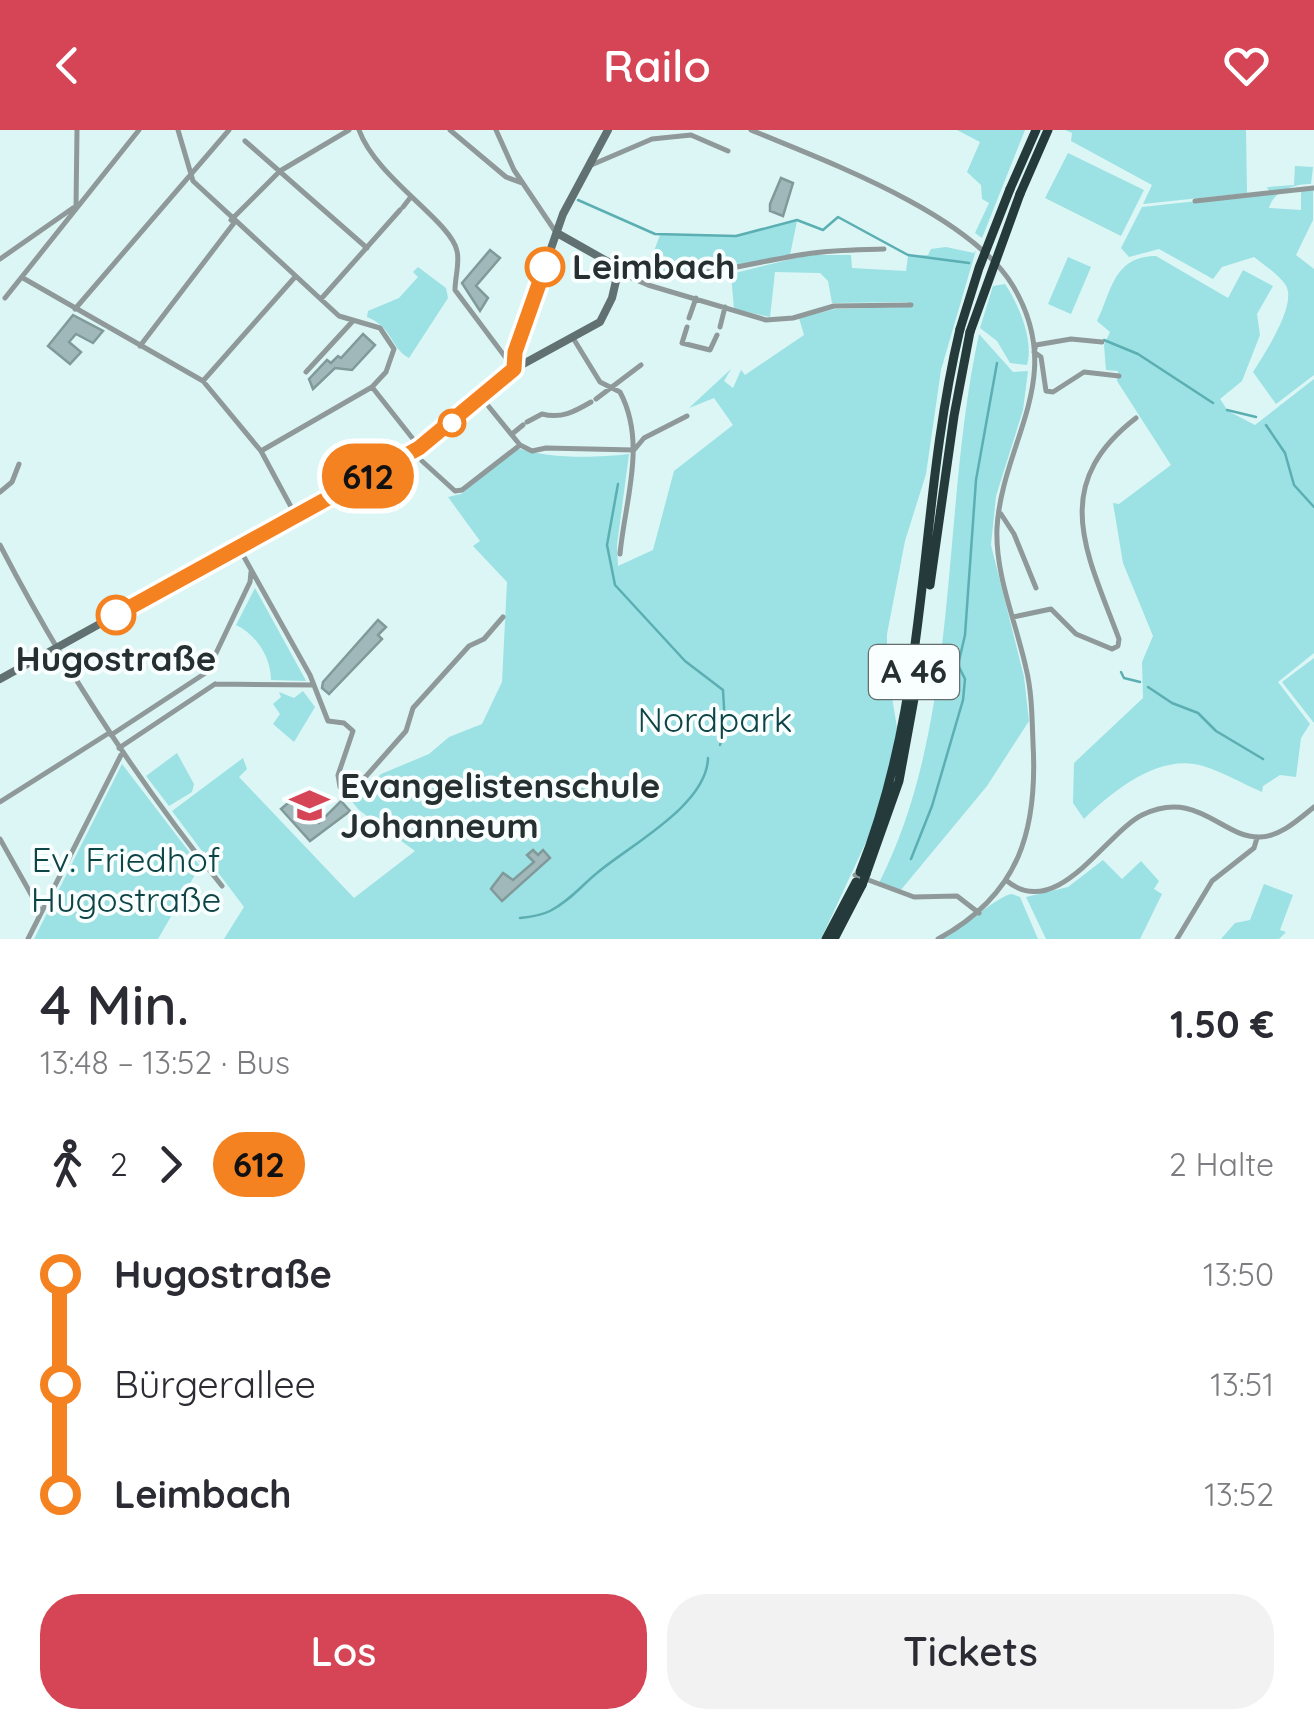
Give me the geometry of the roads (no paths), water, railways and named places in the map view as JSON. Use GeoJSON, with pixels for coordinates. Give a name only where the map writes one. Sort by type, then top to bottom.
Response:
{"type":"FeatureCollection","features":[{"type":"Feature","properties":{"kind":"highway","name":"A 46"},"geometry":{"type":"LineString","coordinates":[[834,939],[891,808],[912,724],[965,331],[1036,130]]}},
{"type":"Feature","properties":{"kind":"highway","name":"A 46"},"geometry":{"type":"LineString","coordinates":[[1015,192],[1048,130]]}},
{"type":"Feature","properties":{"kind":"highway","name":"A 46"},"geometry":{"type":"LineString","coordinates":[[826,939],[860,878]]}},
{"type":"Feature","properties":{"kind":"street"},"geometry":{"type":"LineString","coordinates":[[76,208],[77,130]]}},
{"type":"Feature","properties":{"kind":"street"},"geometry":{"type":"LineString","coordinates":[[5,298],[138,130]]}},
{"type":"Feature","properties":{"kind":"street"},"geometry":{"type":"LineString","coordinates":[[178,130],[190,175],[232,221],[352,322],[380,328],[394,349],[386,372],[372,387],[260,452]]}},
{"type":"Feature","properties":{"kind":"street"},"geometry":{"type":"LineString","coordinates":[[75,309],[231,130],[367,248]]}},
{"type":"Feature","properties":{"kind":"street"},"geometry":{"type":"LineString","coordinates":[[140,346],[232,221],[280,172],[349,130]]}},
{"type":"Feature","properties":{"kind":"street"},"geometry":{"type":"LineString","coordinates":[[359,130],[371,156],[452,239],[457,249],[456,290],[514,369]]}},
{"type":"Feature","properties":{"kind":"street"},"geometry":{"type":"LineString","coordinates":[[450,130],[506,177],[522,183]]}},
{"type":"Feature","properties":{"kind":"street"},"geometry":{"type":"LineString","coordinates":[[496,130],[522,183],[557,234],[611,261],[620,273],[770,320],[834,306],[911,305]]}},
{"type":"Feature","properties":{"kind":"street"},"geometry":{"type":"LineString","coordinates":[[514,369],[515,352],[563,214],[608,130]]}},
{"type":"Feature","properties":{"kind":"street"},"geometry":{"type":"LineString","coordinates":[[750,130],[914,206],[974,241],[1017,293],[1034,352],[1041,357],[1048,392],[1084,372],[1119,376]]}},
{"type":"Feature","properties":{"kind":"street"},"geometry":{"type":"LineString","coordinates":[[586,167],[652,138],[691,136],[728,151]]}},
{"type":"Feature","properties":{"kind":"street"},"geometry":{"type":"LineString","coordinates":[[1195,200],[1314,188]]}},
{"type":"Feature","properties":{"kind":"street"},"geometry":{"type":"LineString","coordinates":[[321,299],[410,198]]}},
{"type":"Feature","properties":{"kind":"street"},"geometry":{"type":"LineString","coordinates":[[0,259],[62,212],[76,208]]}},
{"type":"Feature","properties":{"kind":"street"},"geometry":{"type":"LineString","coordinates":[[545,219],[563,214]]}},
{"type":"Feature","properties":{"kind":"street"},"geometry":{"type":"LineString","coordinates":[[563,214],[570,238]]}},
{"type":"Feature","properties":{"kind":"street"},"geometry":{"type":"LineString","coordinates":[[620,273],[652,276],[715,271],[810,253],[884,250]]}},
{"type":"Feature","properties":{"kind":"street"},"geometry":{"type":"LineString","coordinates":[[0,679],[296,516],[420,455],[514,369],[573,338],[604,316],[620,273]]}},
{"type":"Feature","properties":{"kind":"street"},"geometry":{"type":"LineString","coordinates":[[203,382],[295,277]]}},
{"type":"Feature","properties":{"kind":"street"},"geometry":{"type":"LineString","coordinates":[[24,278],[203,382],[260,452],[296,516]]}},
{"type":"Feature","properties":{"kind":"street"},"geometry":{"type":"LineString","coordinates":[[690,318],[696,298]]}},
{"type":"Feature","properties":{"kind":"street"},"geometry":{"type":"LineString","coordinates":[[720,326],[724,307]]}},
{"type":"Feature","properties":{"kind":"street"},"geometry":{"type":"LineString","coordinates":[[306,372],[352,322]]}},
{"type":"Feature","properties":{"kind":"street"},"geometry":{"type":"LineString","coordinates":[[687,326],[682,342],[710,350],[717,335]]}},
{"type":"Feature","properties":{"kind":"street"},"geometry":{"type":"LineString","coordinates":[[573,338],[600,382],[620,392],[626,405],[634,450],[620,554]]}},
{"type":"Feature","properties":{"kind":"street"},"geometry":{"type":"LineString","coordinates":[[938,939],[979,912],[1007,881],[1028,835],[1035,785],[1030,684],[998,556],[999,512],[1030,408],[1034,352],[1036,345],[1071,339],[1102,342]]}},
{"type":"Feature","properties":{"kind":"street"},"geometry":{"type":"LineString","coordinates":[[512,434],[542,414],[562,415],[594,400],[641,365]]}},
{"type":"Feature","properties":{"kind":"street"},"geometry":{"type":"LineString","coordinates":[[372,387],[420,455],[455,491],[462,490],[520,445]]}},
{"type":"Feature","properties":{"kind":"street"},"geometry":{"type":"LineString","coordinates":[[481,396],[520,445],[532,452],[546,448],[634,450]]}},
{"type":"Feature","properties":{"kind":"street"},"geometry":{"type":"LineString","coordinates":[[634,450],[644,438],[687,416]]}},
{"type":"Feature","properties":{"kind":"street"},"geometry":{"type":"LineString","coordinates":[[1013,617],[1051,609],[1076,634],[1112,649],[1118,646],[1119,639],[1090,558],[1080,502],[1090,468],[1101,450],[1136,418]]}},
{"type":"Feature","properties":{"kind":"street"},"geometry":{"type":"LineString","coordinates":[[0,492],[12,482],[20,464]]}},
{"type":"Feature","properties":{"kind":"street"},"geometry":{"type":"LineString","coordinates":[[999,512],[1014,534],[1026,572],[1036,588]]}},
{"type":"Feature","properties":{"kind":"street"},"geometry":{"type":"LineString","coordinates":[[0,545],[54,649],[120,752],[222,886]]}},
{"type":"Feature","properties":{"kind":"street"},"geometry":{"type":"LineString","coordinates":[[239,548],[314,685],[330,724],[340,722],[353,731],[338,775],[340,788],[349,792],[406,731],[413,708],[469,646],[484,638],[503,617]]}},
{"type":"Feature","properties":{"kind":"street"},"geometry":{"type":"LineString","coordinates":[[0,802],[207,672],[246,591],[251,569]]}},
{"type":"Feature","properties":{"kind":"street"},"geometry":{"type":"LineString","coordinates":[[207,672],[214,684]]}},
{"type":"Feature","properties":{"kind":"street"},"geometry":{"type":"LineString","coordinates":[[28,939],[120,752],[214,684],[314,685]]}},
{"type":"Feature","properties":{"kind":"street"},"geometry":{"type":"LineString","coordinates":[[1007,881],[1029,890],[1066,880],[1132,822],[1173,807],[1208,815],[1258,838],[1279,832],[1314,807]]}},
{"type":"Feature","properties":{"kind":"street"},"geometry":{"type":"LineString","coordinates":[[1177,939],[1212,882],[1254,848],[1258,838]]}},
{"type":"Feature","properties":{"kind":"street"},"geometry":{"type":"LineString","coordinates":[[0,839],[41,912]]}},
{"type":"Feature","properties":{"kind":"street"},"geometry":{"type":"LineString","coordinates":[[860,878],[914,897],[957,896],[979,912]]}},
{"type":"Feature","properties":{"kind":"waterway","name":"Leimbach"},"geometry":{"type":"LineString","coordinates":[[578,200],[655,234],[736,236],[797,220],[823,230],[838,217],[908,255],[969,263]]}},
{"type":"Feature","properties":{"kind":"waterway"},"geometry":{"type":"LineString","coordinates":[[1104,340],[1138,354],[1213,403]]}},
{"type":"Feature","properties":{"kind":"waterway","name":"Leimbach"},"geometry":{"type":"LineString","coordinates":[[911,859],[932,806],[963,700],[965,679],[958,665],[965,635],[976,480],[997,363]]}},
{"type":"Feature","properties":{"kind":"waterway"},"geometry":{"type":"LineString","coordinates":[[1227,410],[1256,417]]}},
{"type":"Feature","properties":{"kind":"waterway"},"geometry":{"type":"LineString","coordinates":[[1266,425],[1285,453],[1294,485],[1314,507]]}},
{"type":"Feature","properties":{"kind":"waterway"},"geometry":{"type":"LineString","coordinates":[[618,484],[607,545],[615,585],[685,661],[723,690],[725,726],[720,745]]}},
{"type":"Feature","properties":{"kind":"waterway"},"geometry":{"type":"LineString","coordinates":[[1121,672],[1124,678],[1140,682]]}},
{"type":"Feature","properties":{"kind":"waterway"},"geometry":{"type":"LineString","coordinates":[[1148,687],[1172,703],[1198,713],[1216,731],[1263,759]]}},
{"type":"Feature","properties":{"kind":"waterway"},"geometry":{"type":"LineString","coordinates":[[520,918],[557,907],[664,823],[695,792],[708,758]]}},
{"type":"Feature","properties":{"kind":"place","name":"Leimbach"},"geometry":{"type":"Point","coordinates":[545,267]}},
{"type":"Feature","properties":{"kind":"place","name":"Hugostraße"},"geometry":{"type":"Point","coordinates":[116,615]}},
{"type":"Feature","properties":{"kind":"place","name":"Evangelistenschule Johanneum"},"geometry":{"type":"Point","coordinates":[310,806]}},
{"type":"Feature","properties":{"kind":"park label","name":"Nordpark"},"geometry":{"type":"Point","coordinates":[715,720]}},
{"type":"Feature","properties":{"kind":"park label","name":"Ev. Friedhof Hugostraße"},"geometry":{"type":"Point","coordinates":[126,880]}}]}
